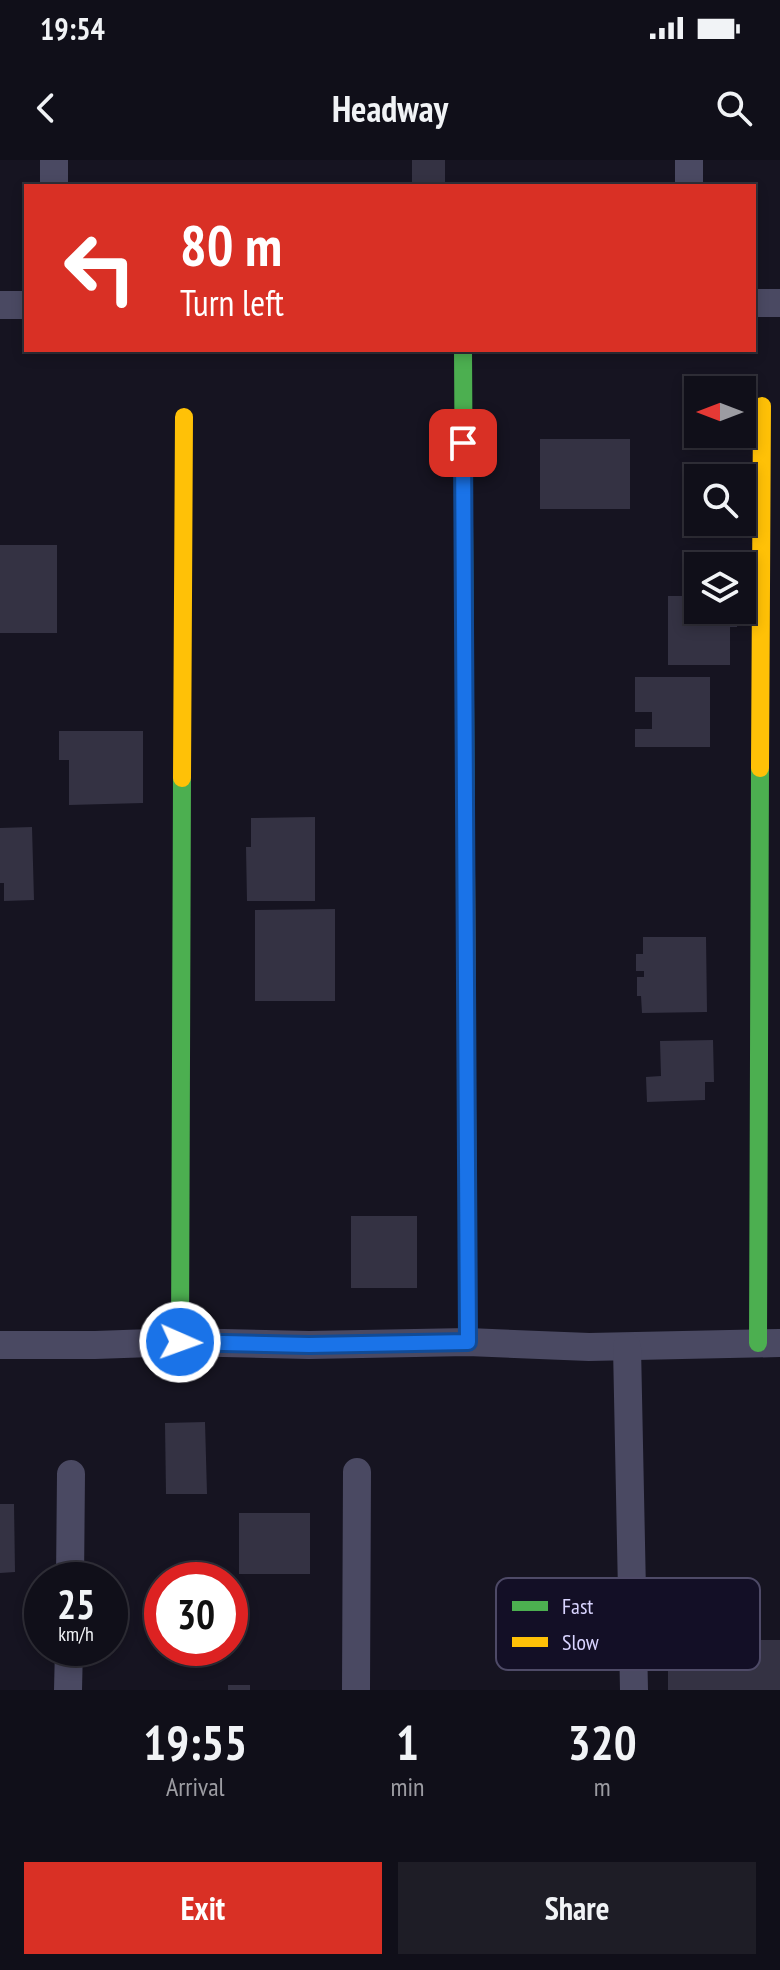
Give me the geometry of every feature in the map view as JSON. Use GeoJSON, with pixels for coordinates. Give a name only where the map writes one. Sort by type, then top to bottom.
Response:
{"type":"FeatureCollection","features":[{"type":"Feature","properties":{"kind":"street"},"geometry":{"type":"LineString","coordinates":[[54,160],[54,184]]}},
{"type":"Feature","properties":{"kind":"street"},"geometry":{"type":"LineString","coordinates":[[689,160],[689,184]]}},
{"type":"Feature","properties":{"kind":"street"},"geometry":{"type":"LineString","coordinates":[[756,303],[780,303]]}},
{"type":"Feature","properties":{"kind":"street"},"geometry":{"type":"LineString","coordinates":[[0,305],[24,305]]}},
{"type":"Feature","properties":{"kind":"street"},"geometry":{"type":"LineString","coordinates":[[463,352],[468,1342]]}},
{"type":"Feature","properties":{"kind":"street"},"geometry":{"type":"LineString","coordinates":[[0,1345],[468,1342],[627,1347],[769,1343],[762,406]]}},
{"type":"Feature","properties":{"kind":"street"},"geometry":{"type":"LineString","coordinates":[[180,1342],[184,417]]}},
{"type":"Feature","properties":{"kind":"street"},"geometry":{"type":"LineString","coordinates":[[627,1347],[632,1578]]}},
{"type":"Feature","properties":{"kind":"street"},"geometry":{"type":"LineString","coordinates":[[356,1690],[357,1472]]}},
{"type":"Feature","properties":{"kind":"street"},"geometry":{"type":"LineString","coordinates":[[70,1562],[71,1474]]}},
{"type":"Feature","properties":{"kind":"street"},"geometry":{"type":"LineString","coordinates":[[68,1690],[69,1666]]}},
{"type":"Feature","properties":{"kind":"street"},"geometry":{"type":"LineString","coordinates":[[634,1670],[634,1690]]}},
{"type":"Feature","properties":{"kind":"building"},"geometry":{"type":"Polygon","coordinates":[[[412,160],[445,160],[445,184],[412,184],[412,160]]]}},
{"type":"Feature","properties":{"kind":"building"},"geometry":{"type":"Polygon","coordinates":[[[540,439],[630,439],[630,509],[540,509],[540,439]]]}},
{"type":"Feature","properties":{"kind":"building"},"geometry":{"type":"Polygon","coordinates":[[[0,545],[57,545],[57,633],[0,633],[0,545]]]}},
{"type":"Feature","properties":{"kind":"building"},"geometry":{"type":"Polygon","coordinates":[[[668,596],[684,596],[684,624],[737,624],[737,627],[730,627],[730,665],[668,665],[668,596]]]}},
{"type":"Feature","properties":{"kind":"building"},"geometry":{"type":"Polygon","coordinates":[[[635,677],[710,677],[710,747],[635,747],[635,729],[652,729],[652,712],[635,712],[635,677]]]}},
{"type":"Feature","properties":{"kind":"building"},"geometry":{"type":"Polygon","coordinates":[[[59,731],[143,731],[143,803],[69,805],[69,760],[59,760],[59,731]]]}},
{"type":"Feature","properties":{"kind":"building"},"geometry":{"type":"Polygon","coordinates":[[[315,817],[315,901],[247,901],[246,847],[251,847],[251,818],[315,817]]]}},
{"type":"Feature","properties":{"kind":"building"},"geometry":{"type":"Polygon","coordinates":[[[32,827],[34,900],[4,901],[4,883],[0,883],[0,828],[32,827]]]}},
{"type":"Feature","properties":{"kind":"building"},"geometry":{"type":"Polygon","coordinates":[[[335,909],[335,1001],[255,1001],[255,910],[335,909]]]}},
{"type":"Feature","properties":{"kind":"building"},"geometry":{"type":"Polygon","coordinates":[[[643,937],[706,937],[707,1012],[642,1013],[641,996],[637,996],[637,977],[644,977],[644,971],[636,971],[636,954],[643,954],[643,937]]]}},
{"type":"Feature","properties":{"kind":"building"},"geometry":{"type":"Polygon","coordinates":[[[713,1040],[714,1082],[705,1082],[705,1100],[647,1102],[646,1077],[661,1076],[660,1041],[713,1040]]]}},
{"type":"Feature","properties":{"kind":"building"},"geometry":{"type":"Polygon","coordinates":[[[351,1216],[417,1216],[417,1288],[351,1288],[351,1216]]]}},
{"type":"Feature","properties":{"kind":"building"},"geometry":{"type":"Polygon","coordinates":[[[205,1422],[207,1494],[166,1494],[165,1423],[205,1422]]]}},
{"type":"Feature","properties":{"kind":"building"},"geometry":{"type":"Polygon","coordinates":[[[0,1504],[14,1504],[15,1572],[0,1573],[0,1504]]]}},
{"type":"Feature","properties":{"kind":"building"},"geometry":{"type":"Polygon","coordinates":[[[239,1513],[310,1513],[310,1574],[248,1574],[248,1562],[239,1562],[239,1513]]]}},
{"type":"Feature","properties":{"kind":"building"},"geometry":{"type":"Polygon","coordinates":[[[760,1640],[780,1640],[780,1690],[668,1690],[668,1670],[760,1670],[760,1640]]]}},
{"type":"Feature","properties":{"kind":"building"},"geometry":{"type":"Polygon","coordinates":[[[228,1685],[250,1685],[250,1690],[228,1690],[228,1685]]]}},
{"type":"Feature","properties":{"kind":"traffic: fast"},"geometry":{"type":"LineString","coordinates":[[463,352],[466,868]]}},
{"type":"Feature","properties":{"kind":"traffic: fast"},"geometry":{"type":"LineString","coordinates":[[758,1343],[760,768]]}},
{"type":"Feature","properties":{"kind":"traffic: fast"},"geometry":{"type":"LineString","coordinates":[[180,1342],[182,778]]}},
{"type":"Feature","properties":{"kind":"traffic: slow"},"geometry":{"type":"LineString","coordinates":[[760,768],[762,406]]}},
{"type":"Feature","properties":{"kind":"traffic: slow"},"geometry":{"type":"LineString","coordinates":[[182,778],[184,417]]}},
{"type":"Feature","properties":{"kind":"traffic: slow"},"geometry":{"type":"LineString","coordinates":[[466,868],[468,1342]]}},
{"type":"Feature","properties":{"kind":"route"},"geometry":{"type":"LineString","coordinates":[[180,1342],[309,1345],[468,1342],[463,443]]}}]}
